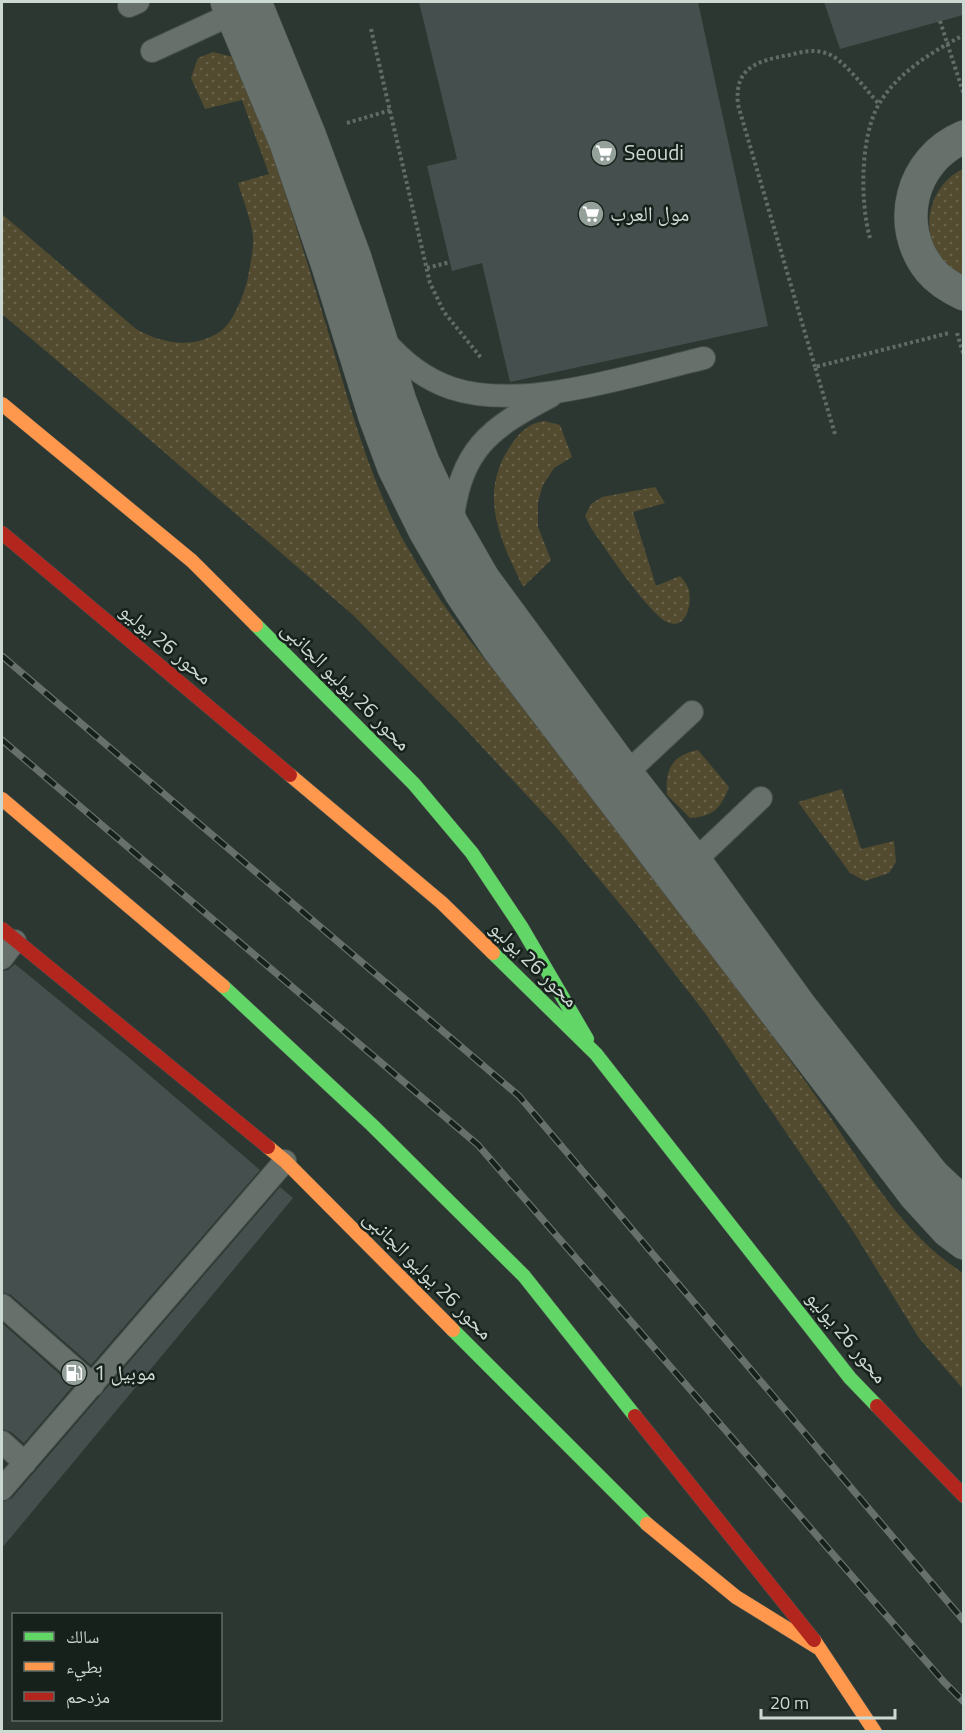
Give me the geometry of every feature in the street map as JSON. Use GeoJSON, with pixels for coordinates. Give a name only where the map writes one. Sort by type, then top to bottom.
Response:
{"type":"FeatureCollection","features":[{"type":"Feature","properties":{"kind":"main road","name":"محور 26 يوليو الجانبى"},"geometry":{"type":"LineString","coordinates":[[2,404],[192,561],[414,784],[472,853],[522,928],[596,1054]]}},
{"type":"Feature","properties":{"kind":"main road","name":"محور 26 يوليو"},"geometry":{"type":"LineString","coordinates":[[2,533],[442,903],[596,1054],[850,1377],[963,1496]]}},
{"type":"Feature","properties":{"kind":"main road"},"geometry":{"type":"LineString","coordinates":[[2,799],[206,971],[372,1125],[524,1276],[823,1651],[875,1731]]}},
{"type":"Feature","properties":{"kind":"main road","name":"محور 26 يوليو الجانبى"},"geometry":{"type":"LineString","coordinates":[[6,943],[285,1161],[656,1533],[736,1597],[823,1651]]}},
{"type":"Feature","properties":{"kind":"street"},"geometry":{"type":"LineString","coordinates":[[242,5],[313,144],[355,258],[400,401],[423,462],[452,524],[483,578],[512,619],[617,783]]}},
{"type":"Feature","properties":{"kind":"street"},"geometry":{"type":"LineString","coordinates":[[242,5],[375,417],[399,479],[424,531],[498,648],[617,783],[685,870],[800,1006],[933,1175],[963,1204]]}},
{"type":"Feature","properties":{"kind":"street"},"geometry":{"type":"LineString","coordinates":[[963,137],[933,156],[920,177],[912,200],[911,225],[917,248],[930,270],[947,286],[963,294]]}},
{"type":"Feature","properties":{"kind":"street"},"geometry":{"type":"LineString","coordinates":[[685,870],[915,1195],[948,1231],[963,1243]]}},
{"type":"Feature","properties":{"kind":"lane"},"geometry":{"type":"LineString","coordinates":[[152,51],[242,5]]}},
{"type":"Feature","properties":{"kind":"lane"},"geometry":{"type":"LineString","coordinates":[[379,334],[399,356],[423,374],[450,387],[474,394],[557,393],[704,358]]}},
{"type":"Feature","properties":{"kind":"lane"},"geometry":{"type":"LineString","coordinates":[[452,524],[455,496],[464,470],[479,447],[494,430],[512,417],[557,393]]}},
{"type":"Feature","properties":{"kind":"lane"},"geometry":{"type":"LineString","coordinates":[[617,783],[692,712]]}},
{"type":"Feature","properties":{"kind":"lane"},"geometry":{"type":"LineString","coordinates":[[685,870],[761,798]]}},
{"type":"Feature","properties":{"kind":"lane"},"geometry":{"type":"LineString","coordinates":[[2,1490],[285,1161]]}},
{"type":"Feature","properties":{"kind":"lane"},"geometry":{"type":"LineString","coordinates":[[2,1305],[93,1385]]}},
{"type":"Feature","properties":{"kind":"lane"},"geometry":{"type":"LineString","coordinates":[[2,1442],[26,1462]]}},
{"type":"Feature","properties":{"kind":"path"},"geometry":{"type":"LineString","coordinates":[[940,21],[963,95]]}},
{"type":"Feature","properties":{"kind":"path"},"geometry":{"type":"LineString","coordinates":[[371,29],[430,283],[444,312],[487,365],[499,395]]}},
{"type":"Feature","properties":{"kind":"path"},"geometry":{"type":"LineString","coordinates":[[835,434],[738,105],[737,91],[741,78],[750,67],[763,60],[813,51],[827,53],[839,61],[879,104]]}},
{"type":"Feature","properties":{"kind":"path"},"geometry":{"type":"LineString","coordinates":[[427,268],[450,262]]}},
{"type":"Feature","properties":{"kind":"path"},"geometry":{"type":"LineString","coordinates":[[814,367],[956,331]]}},
{"type":"Feature","properties":{"kind":"shaded area"},"geometry":{"type":"Polygon","coordinates":[[[213,52],[233,57],[246,73],[368,462],[406,545],[429,584],[455,620],[735,985],[896,1212],[938,1255],[963,1273],[963,1389],[919,1338],[853,1231],[705,1013],[634,921],[556,827],[459,722],[353,615],[2,314],[2,214],[136,329],[146,334],[179,343],[190,342],[212,336],[226,326],[235,313],[244,290],[253,246],[251,223],[238,183],[269,174],[242,100],[205,109],[191,78],[198,58],[213,52]]]}},
{"type":"Feature","properties":{"kind":"shaded area"},"geometry":{"type":"Polygon","coordinates":[[[963,169],[963,279],[939,257],[933,245],[929,220],[936,196],[943,185],[963,169]]]}},
{"type":"Feature","properties":{"kind":"shaded area"},"geometry":{"type":"Polygon","coordinates":[[[544,421],[560,425],[572,457],[554,468],[543,485],[538,502],[538,527],[551,560],[523,587],[507,553],[496,518],[495,484],[500,466],[516,438],[528,427],[544,421]]]}},
{"type":"Feature","properties":{"kind":"shaded area"},"geometry":{"type":"Polygon","coordinates":[[[655,487],[665,503],[633,512],[656,586],[680,576],[686,583],[690,603],[683,620],[674,624],[659,616],[638,594],[585,516],[591,504],[602,497],[655,487]]]}},
{"type":"Feature","properties":{"kind":"shaded area"},"geometry":{"type":"Polygon","coordinates":[[[698,750],[729,787],[723,801],[715,810],[705,816],[690,818],[667,795],[667,778],[676,760],[682,755],[698,750]]]}},
{"type":"Feature","properties":{"kind":"shaded area"},"geometry":{"type":"Polygon","coordinates":[[[842,789],[861,849],[894,841],[896,862],[889,873],[865,881],[850,873],[798,802],[842,789]]]}},
{"type":"Feature","properties":{"kind":"building","name":"مول العرب"},"geometry":{"type":"Polygon","coordinates":[[[419,2],[698,2],[768,326],[510,382],[482,263],[452,271],[427,166],[457,159],[419,2]]]}},
{"type":"Feature","properties":{"kind":"building"},"geometry":{"type":"Polygon","coordinates":[[[824,2],[963,2],[963,15],[840,49],[824,2]]]}},
{"type":"Feature","properties":{"kind":"building","name":"موبيل 1"},"geometry":{"type":"Polygon","coordinates":[[[15,964],[260,1170],[91,1365],[11,1295],[2,1292],[2,971],[8,970],[15,964]]]}},
{"type":"Feature","properties":{"kind":"building"},"geometry":{"type":"Polygon","coordinates":[[[280,1187],[293,1198],[2,1548],[2,1502],[12,1498],[280,1187]]]}},
{"type":"Feature","properties":{"kind":"building"},"geometry":{"type":"Polygon","coordinates":[[[2,1323],[73,1386],[24,1443],[11,1432],[2,1429],[2,1323]]]}},
{"type":"Feature","properties":{"kind":"railway"},"geometry":{"type":"LineString","coordinates":[[2,656],[519,1096],[964,1621]]}},
{"type":"Feature","properties":{"kind":"railway"},"geometry":{"type":"LineString","coordinates":[[2,740],[478,1145],[944,1682],[964,1702]]}},
{"type":"Feature","properties":{"kind":"traffic: fast"},"geometry":{"type":"LineString","coordinates":[[256,625],[414,784],[472,853],[522,928],[587,1039]]}},
{"type":"Feature","properties":{"kind":"traffic: fast"},"geometry":{"type":"LineString","coordinates":[[493,953],[596,1054],[850,1378],[877,1406]]}},
{"type":"Feature","properties":{"kind":"traffic: fast"},"geometry":{"type":"LineString","coordinates":[[223,986],[372,1125],[524,1276],[635,1416]]}},
{"type":"Feature","properties":{"kind":"traffic: fast"},"geometry":{"type":"LineString","coordinates":[[453,1330],[647,1524]]}},
{"type":"Feature","properties":{"kind":"traffic: slow"},"geometry":{"type":"LineString","coordinates":[[2,404],[192,561],[256,625]]}},
{"type":"Feature","properties":{"kind":"traffic: slow"},"geometry":{"type":"LineString","coordinates":[[290,775],[442,903],[493,953]]}},
{"type":"Feature","properties":{"kind":"traffic: slow"},"geometry":{"type":"LineString","coordinates":[[2,799],[223,986]]}},
{"type":"Feature","properties":{"kind":"traffic: slow"},"geometry":{"type":"LineString","coordinates":[[268,1147],[285,1161],[453,1330]]}},
{"type":"Feature","properties":{"kind":"traffic: slow"},"geometry":{"type":"LineString","coordinates":[[647,1524],[736,1597],[820,1649]]}},
{"type":"Feature","properties":{"kind":"traffic: slow"},"geometry":{"type":"LineString","coordinates":[[814,1640],[875,1732]]}},
{"type":"Feature","properties":{"kind":"traffic: jam"},"geometry":{"type":"LineString","coordinates":[[2,533],[290,775]]}},
{"type":"Feature","properties":{"kind":"traffic: jam"},"geometry":{"type":"LineString","coordinates":[[2,929],[268,1147]]}},
{"type":"Feature","properties":{"kind":"traffic: jam"},"geometry":{"type":"LineString","coordinates":[[877,1406],[964,1496]]}},
{"type":"Feature","properties":{"kind":"traffic: jam"},"geometry":{"type":"LineString","coordinates":[[635,1416],[814,1640]]}},
{"type":"Feature","properties":{"kind":"place","name":"Seoudi"},"geometry":{"type":"Point","coordinates":[604,153]}},
{"type":"Feature","properties":{"kind":"place","name":"مول العرب"},"geometry":{"type":"Point","coordinates":[591,214]}},
{"type":"Feature","properties":{"kind":"place","name":"موبيل 1"},"geometry":{"type":"Point","coordinates":[74,1373]}}]}
